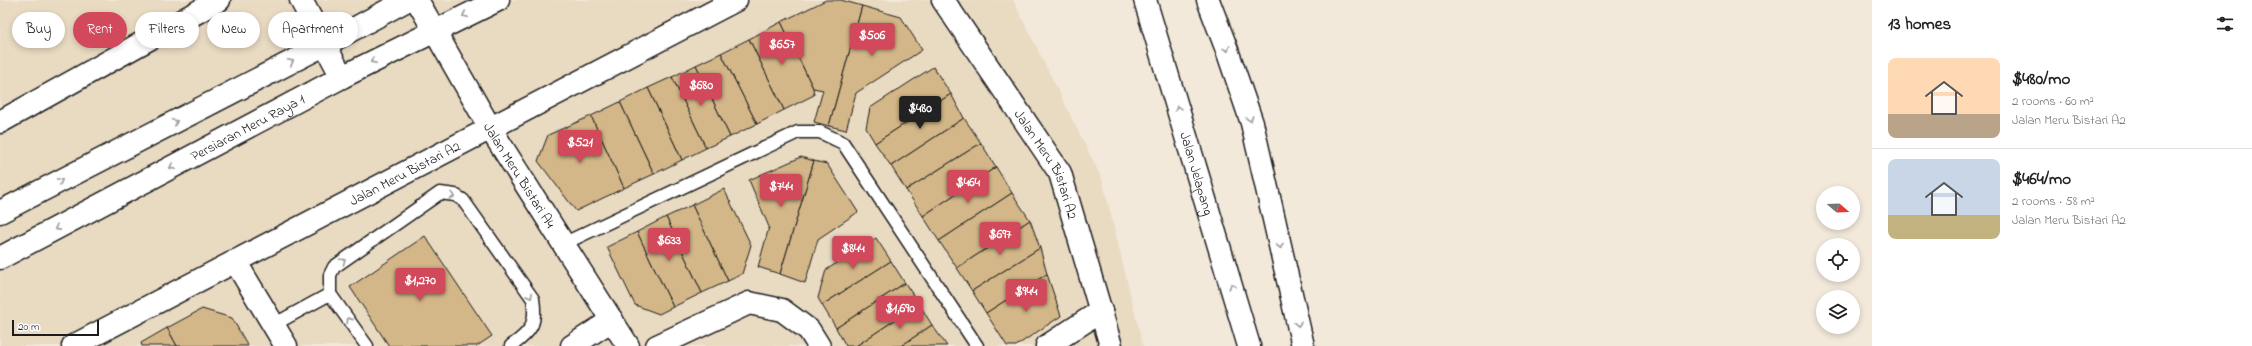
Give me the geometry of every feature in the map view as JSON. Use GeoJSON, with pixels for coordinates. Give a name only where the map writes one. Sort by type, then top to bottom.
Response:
{"type":"FeatureCollection","features":[{"type":"Feature","properties":{"kind":"street"},"geometry":{"type":"LineString","coordinates":[[0,122],[219,0]]}},
{"type":"Feature","properties":{"kind":"street"},"geometry":{"type":"LineString","coordinates":[[301,0],[308,12]]}},
{"type":"Feature","properties":{"kind":"street"},"geometry":{"type":"LineString","coordinates":[[358,27],[407,0]]}},
{"type":"Feature","properties":{"kind":"street","name":"Jalan Meru Bistari A4"},"geometry":{"type":"LineString","coordinates":[[417,0],[490,128],[628,346]]}},
{"type":"Feature","properties":{"kind":"street","name":"Persiaran Meru Raya 1"},"geometry":{"type":"LineString","coordinates":[[0,258],[342,76],[433,30],[498,0]]}},
{"type":"Feature","properties":{"kind":"street","name":"Jalan Meru Bistari A2"},"geometry":{"type":"LineString","coordinates":[[73,346],[736,0]]}},
{"type":"Feature","properties":{"kind":"street","name":"Jalan Meru Bistari A2"},"geometry":{"type":"LineString","coordinates":[[943,0],[1060,173],[1111,346]]}},
{"type":"Feature","properties":{"kind":"street","name":"Jalan Jelapang"},"geometry":{"type":"LineString","coordinates":[[1145,0],[1249,346]]}},
{"type":"Feature","properties":{"kind":"street"},"geometry":{"type":"LineString","coordinates":[[1208,0],[1252,123],[1303,346]]}},
{"type":"Feature","properties":{"kind":"street"},"geometry":{"type":"LineString","coordinates":[[0,212],[318,48]]}},
{"type":"Feature","properties":{"kind":"street"},"geometry":{"type":"LineString","coordinates":[[328,48],[342,76]]}},
{"type":"Feature","properties":{"kind":"street"},"geometry":{"type":"LineString","coordinates":[[235,261],[286,346]]}},
{"type":"Feature","properties":{"kind":"street"},"geometry":{"type":"LineString","coordinates":[[658,346],[749,303],[782,310],[809,330],[819,346]]}},
{"type":"Feature","properties":{"kind":"street"},"geometry":{"type":"LineString","coordinates":[[1047,346],[1101,312]]}},
{"type":"Feature","properties":{"kind":"street"},"geometry":{"type":"LineString","coordinates":[[572,346],[612,320]]}},
{"type":"Feature","properties":{"kind":"street"},"geometry":{"type":"LineString","coordinates":[[1242,346],[1243,323]]}},
{"type":"Feature","properties":{"kind":"lane"},"geometry":{"type":"LineString","coordinates":[[563,244],[798,132],[820,132],[843,143],[977,346]]}},
{"type":"Feature","properties":{"kind":"lane"},"geometry":{"type":"LineString","coordinates":[[367,346],[330,294],[330,275],[334,267],[440,193],[455,195],[463,200],[533,299],[536,315],[528,335],[511,346]]}},
{"type":"Feature","properties":{"kind":"lane"},"geometry":{"type":"LineString","coordinates":[[273,325],[330,294]]}},
{"type":"Feature","properties":{"kind":"shaded area"},"geometry":{"type":"Polygon","coordinates":[[[0,0],[1013,0],[1102,179],[1143,346],[0,346],[0,0]]]}},
{"type":"Feature","properties":{"kind":"building"},"geometry":{"type":"Polygon","coordinates":[[[826,0],[841,0],[862,6],[829,126],[814,122],[823,90],[813,88],[781,22],[826,0]]]}},
{"type":"Feature","properties":{"kind":"building"},"geometry":{"type":"Polygon","coordinates":[[[862,6],[901,17],[922,50],[856,93],[846,130],[829,126],[862,6]]]}},
{"type":"Feature","properties":{"kind":"building"},"geometry":{"type":"Polygon","coordinates":[[[781,22],[813,88],[814,95],[784,110],[749,39],[781,22]]]}},
{"type":"Feature","properties":{"kind":"building"},"geometry":{"type":"Polygon","coordinates":[[[749,39],[784,110],[757,124],[721,53],[749,39]]]}},
{"type":"Feature","properties":{"kind":"building"},"geometry":{"type":"Polygon","coordinates":[[[721,53],[757,124],[730,137],[696,65],[721,53]]]}},
{"type":"Feature","properties":{"kind":"building"},"geometry":{"type":"Polygon","coordinates":[[[696,65],[730,137],[706,148],[672,77],[696,65]]]}},
{"type":"Feature","properties":{"kind":"building"},"geometry":{"type":"Polygon","coordinates":[[[933,67],[951,94],[875,143],[866,128],[870,108],[933,67]]]}},
{"type":"Feature","properties":{"kind":"building"},"geometry":{"type":"Polygon","coordinates":[[[672,77],[706,148],[682,160],[648,88],[672,77]]]}},
{"type":"Feature","properties":{"kind":"building"},"geometry":{"type":"Polygon","coordinates":[[[648,88],[682,160],[654,174],[620,102],[648,88]]]}},
{"type":"Feature","properties":{"kind":"building"},"geometry":{"type":"Polygon","coordinates":[[[951,94],[964,118],[891,166],[875,143],[951,94]]]}},
{"type":"Feature","properties":{"kind":"building"},"geometry":{"type":"Polygon","coordinates":[[[620,102],[654,174],[624,188],[591,116],[620,102]]]}},
{"type":"Feature","properties":{"kind":"building"},"geometry":{"type":"Polygon","coordinates":[[[591,116],[624,188],[576,211],[538,161],[548,135],[591,116]]]}},
{"type":"Feature","properties":{"kind":"building"},"geometry":{"type":"Polygon","coordinates":[[[964,118],[981,143],[906,190],[891,166],[964,118]]]}},
{"type":"Feature","properties":{"kind":"building"},"geometry":{"type":"Polygon","coordinates":[[[981,143],[996,167],[923,216],[906,190],[981,143]]]}},
{"type":"Feature","properties":{"kind":"building"},"geometry":{"type":"Polygon","coordinates":[[[801,157],[814,161],[780,274],[758,267],[769,227],[749,180],[801,157]]]}},
{"type":"Feature","properties":{"kind":"building"},"geometry":{"type":"Polygon","coordinates":[[[814,161],[827,164],[858,212],[818,239],[805,283],[780,274],[814,161]]]}},
{"type":"Feature","properties":{"kind":"building"},"geometry":{"type":"Polygon","coordinates":[[[996,167],[1012,193],[939,241],[923,216],[996,167]]]}},
{"type":"Feature","properties":{"kind":"building"},"geometry":{"type":"Polygon","coordinates":[[[724,189],[751,245],[742,274],[728,281],[692,205],[724,189]]]}},
{"type":"Feature","properties":{"kind":"building"},"geometry":{"type":"Polygon","coordinates":[[[1012,193],[1030,220],[957,268],[939,241],[1012,193]]]}},
{"type":"Feature","properties":{"kind":"building"},"geometry":{"type":"Polygon","coordinates":[[[692,205],[728,281],[702,293],[666,217],[692,205]]]}},
{"type":"Feature","properties":{"kind":"building"},"geometry":{"type":"Polygon","coordinates":[[[666,217],[702,293],[673,307],[637,232],[666,217]]]}},
{"type":"Feature","properties":{"kind":"building"},"geometry":{"type":"Polygon","coordinates":[[[1030,220],[1040,248],[972,291],[957,268],[1030,220]]]}},
{"type":"Feature","properties":{"kind":"building"},"geometry":{"type":"Polygon","coordinates":[[[637,232],[673,307],[659,314],[635,305],[607,247],[637,232]]]}},
{"type":"Feature","properties":{"kind":"building"},"geometry":{"type":"Polygon","coordinates":[[[425,236],[492,336],[477,346],[389,346],[350,287],[425,236]]]}},
{"type":"Feature","properties":{"kind":"building"},"geometry":{"type":"Polygon","coordinates":[[[876,238],[891,261],[822,305],[818,298],[826,270],[876,238]]]}},
{"type":"Feature","properties":{"kind":"building"},"geometry":{"type":"Polygon","coordinates":[[[1040,248],[1047,274],[986,313],[972,291],[1040,248]]]}},
{"type":"Feature","properties":{"kind":"building"},"geometry":{"type":"Polygon","coordinates":[[[891,261],[905,283],[836,328],[822,305],[891,261]]]}},
{"type":"Feature","properties":{"kind":"building"},"geometry":{"type":"Polygon","coordinates":[[[1047,274],[1061,316],[1016,346],[1007,346],[986,313],[1047,274]]]}},
{"type":"Feature","properties":{"kind":"building"},"geometry":{"type":"Polygon","coordinates":[[[905,283],[919,304],[856,346],[846,346],[836,328],[905,283]]]}},
{"type":"Feature","properties":{"kind":"building"},"geometry":{"type":"Polygon","coordinates":[[[919,304],[932,325],[901,346],[856,346],[919,304]]]}},
{"type":"Feature","properties":{"kind":"building"},"geometry":{"type":"Polygon","coordinates":[[[202,309],[232,318],[248,346],[177,346],[167,328],[202,309]]]}},
{"type":"Feature","properties":{"kind":"building"},"geometry":{"type":"Polygon","coordinates":[[[932,325],[947,346],[901,346],[932,325]]]}},
{"type":"Feature","properties":{"kind":"building"},"geometry":{"type":"Polygon","coordinates":[[[167,328],[177,346],[142,346],[141,343],[167,328]]]}}]}
